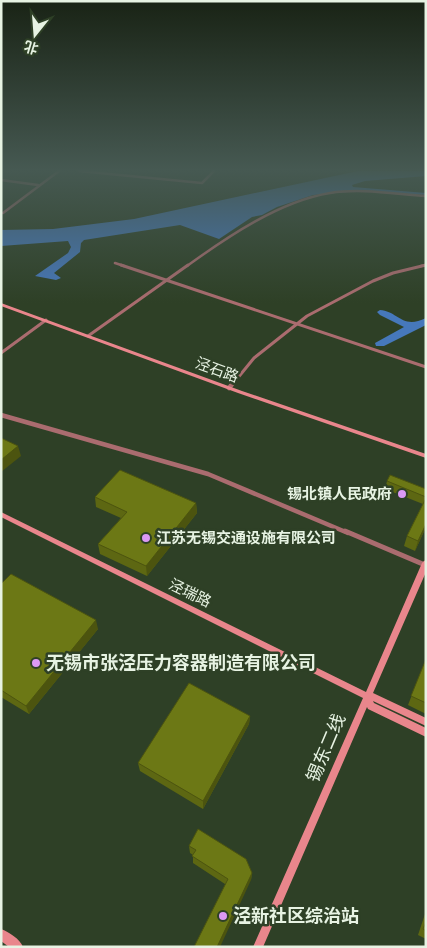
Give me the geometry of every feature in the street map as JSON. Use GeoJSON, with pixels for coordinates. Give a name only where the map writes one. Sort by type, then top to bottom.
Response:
{"type":"FeatureCollection","features":[{"type":"Feature","properties":{"kind":"street"},"geometry":{"type":"LineString","coordinates":[[88,336],[245,226],[271,215]]}},
{"type":"Feature","properties":{"kind":"street"},"geometry":{"type":"LineString","coordinates":[[115,263],[426,367]]}},
{"type":"Feature","properties":{"kind":"street"},"geometry":{"type":"LineString","coordinates":[[229,388],[254,358],[296,324],[373,281],[426,265]]}},
{"type":"Feature","properties":{"kind":"street","name":"泾石路"},"geometry":{"type":"LineString","coordinates":[[1,304],[229,388],[426,456]]}},
{"type":"Feature","properties":{"kind":"street"},"geometry":{"type":"LineString","coordinates":[[1,353],[46,320]]}},
{"type":"Feature","properties":{"kind":"street"},"geometry":{"type":"LineString","coordinates":[[1,415],[208,474],[425,564]]}},
{"type":"Feature","properties":{"kind":"street","name":"泾瑞路"},"geometry":{"type":"LineString","coordinates":[[1,514],[366,696],[375,697],[426,722]]}},
{"type":"Feature","properties":{"kind":"street","name":"锡东二线"},"geometry":{"type":"LineString","coordinates":[[258,947],[425,564]]}},
{"type":"Feature","properties":{"kind":"street","name":"泾瑞路"},"geometry":{"type":"LineString","coordinates":[[366,696],[371,706],[426,733]]}},
{"type":"Feature","properties":{"kind":"street"},"geometry":{"type":"LineString","coordinates":[[1,934],[18,947]]}},
{"type":"Feature","properties":{"kind":"water"},"geometry":{"type":"Polygon","coordinates":[[[152,215],[261,215],[252,217],[219,239],[180,225],[84,240],[81,243],[80,252],[54,273],[61,278],[56,280],[35,276],[68,253],[71,247],[68,241],[1,246],[1,230],[53,229],[152,215]]]}},
{"type":"Feature","properties":{"kind":"water"},"geometry":{"type":"Polygon","coordinates":[[[380,310],[411,322],[426,318],[426,325],[384,346],[376,346],[375,343],[404,327],[380,315],[377,312],[380,310]]]}},
{"type":"Feature","properties":{"kind":"building"},"geometry":{"type":"Polygon","coordinates":[[[1,438],[18,446],[1,460],[1,438]]]}},
{"type":"Feature","properties":{"kind":"building","name":"江苏无锡交通设施有限公司"},"geometry":{"type":"Polygon","coordinates":[[[120,470],[196,503],[146,566],[98,544],[127,512],[95,497],[120,470]]]}},
{"type":"Feature","properties":{"kind":"building"},"geometry":{"type":"Polygon","coordinates":[[[390,475],[426,489],[426,497],[387,481],[390,475]]]}},
{"type":"Feature","properties":{"kind":"building"},"geometry":{"type":"Polygon","coordinates":[[[425,500],[426,524],[418,541],[407,536],[425,500]]]}},
{"type":"Feature","properties":{"kind":"building","name":"无锡市张泾压力容器制造有限公司"},"geometry":{"type":"Polygon","coordinates":[[[11,574],[96,620],[26,706],[1,690],[1,584],[11,574]]]}},
{"type":"Feature","properties":{"kind":"building"},"geometry":{"type":"Polygon","coordinates":[[[426,659],[426,703],[411,696],[426,659]]]}},
{"type":"Feature","properties":{"kind":"building"},"geometry":{"type":"Polygon","coordinates":[[[189,683],[250,716],[203,801],[138,763],[189,683]]]}},
{"type":"Feature","properties":{"kind":"building","name":"泾新社区综治站"},"geometry":{"type":"Polygon","coordinates":[[[198,829],[246,859],[252,873],[217,947],[194,947],[228,879],[192,856],[196,850],[189,846],[198,829]]]}},
{"type":"Feature","properties":{"kind":"place","name":"锡北镇人民政府"},"geometry":{"type":"Point","coordinates":[402,494]}},
{"type":"Feature","properties":{"kind":"place","name":"江苏无锡交通设施有限公司"},"geometry":{"type":"Point","coordinates":[146,538]}},
{"type":"Feature","properties":{"kind":"place","name":"无锡市张泾压力容器制造有限公司"},"geometry":{"type":"Point","coordinates":[36,663]}},
{"type":"Feature","properties":{"kind":"place","name":"泾新社区综治站"},"geometry":{"type":"Point","coordinates":[223,916]}}]}
